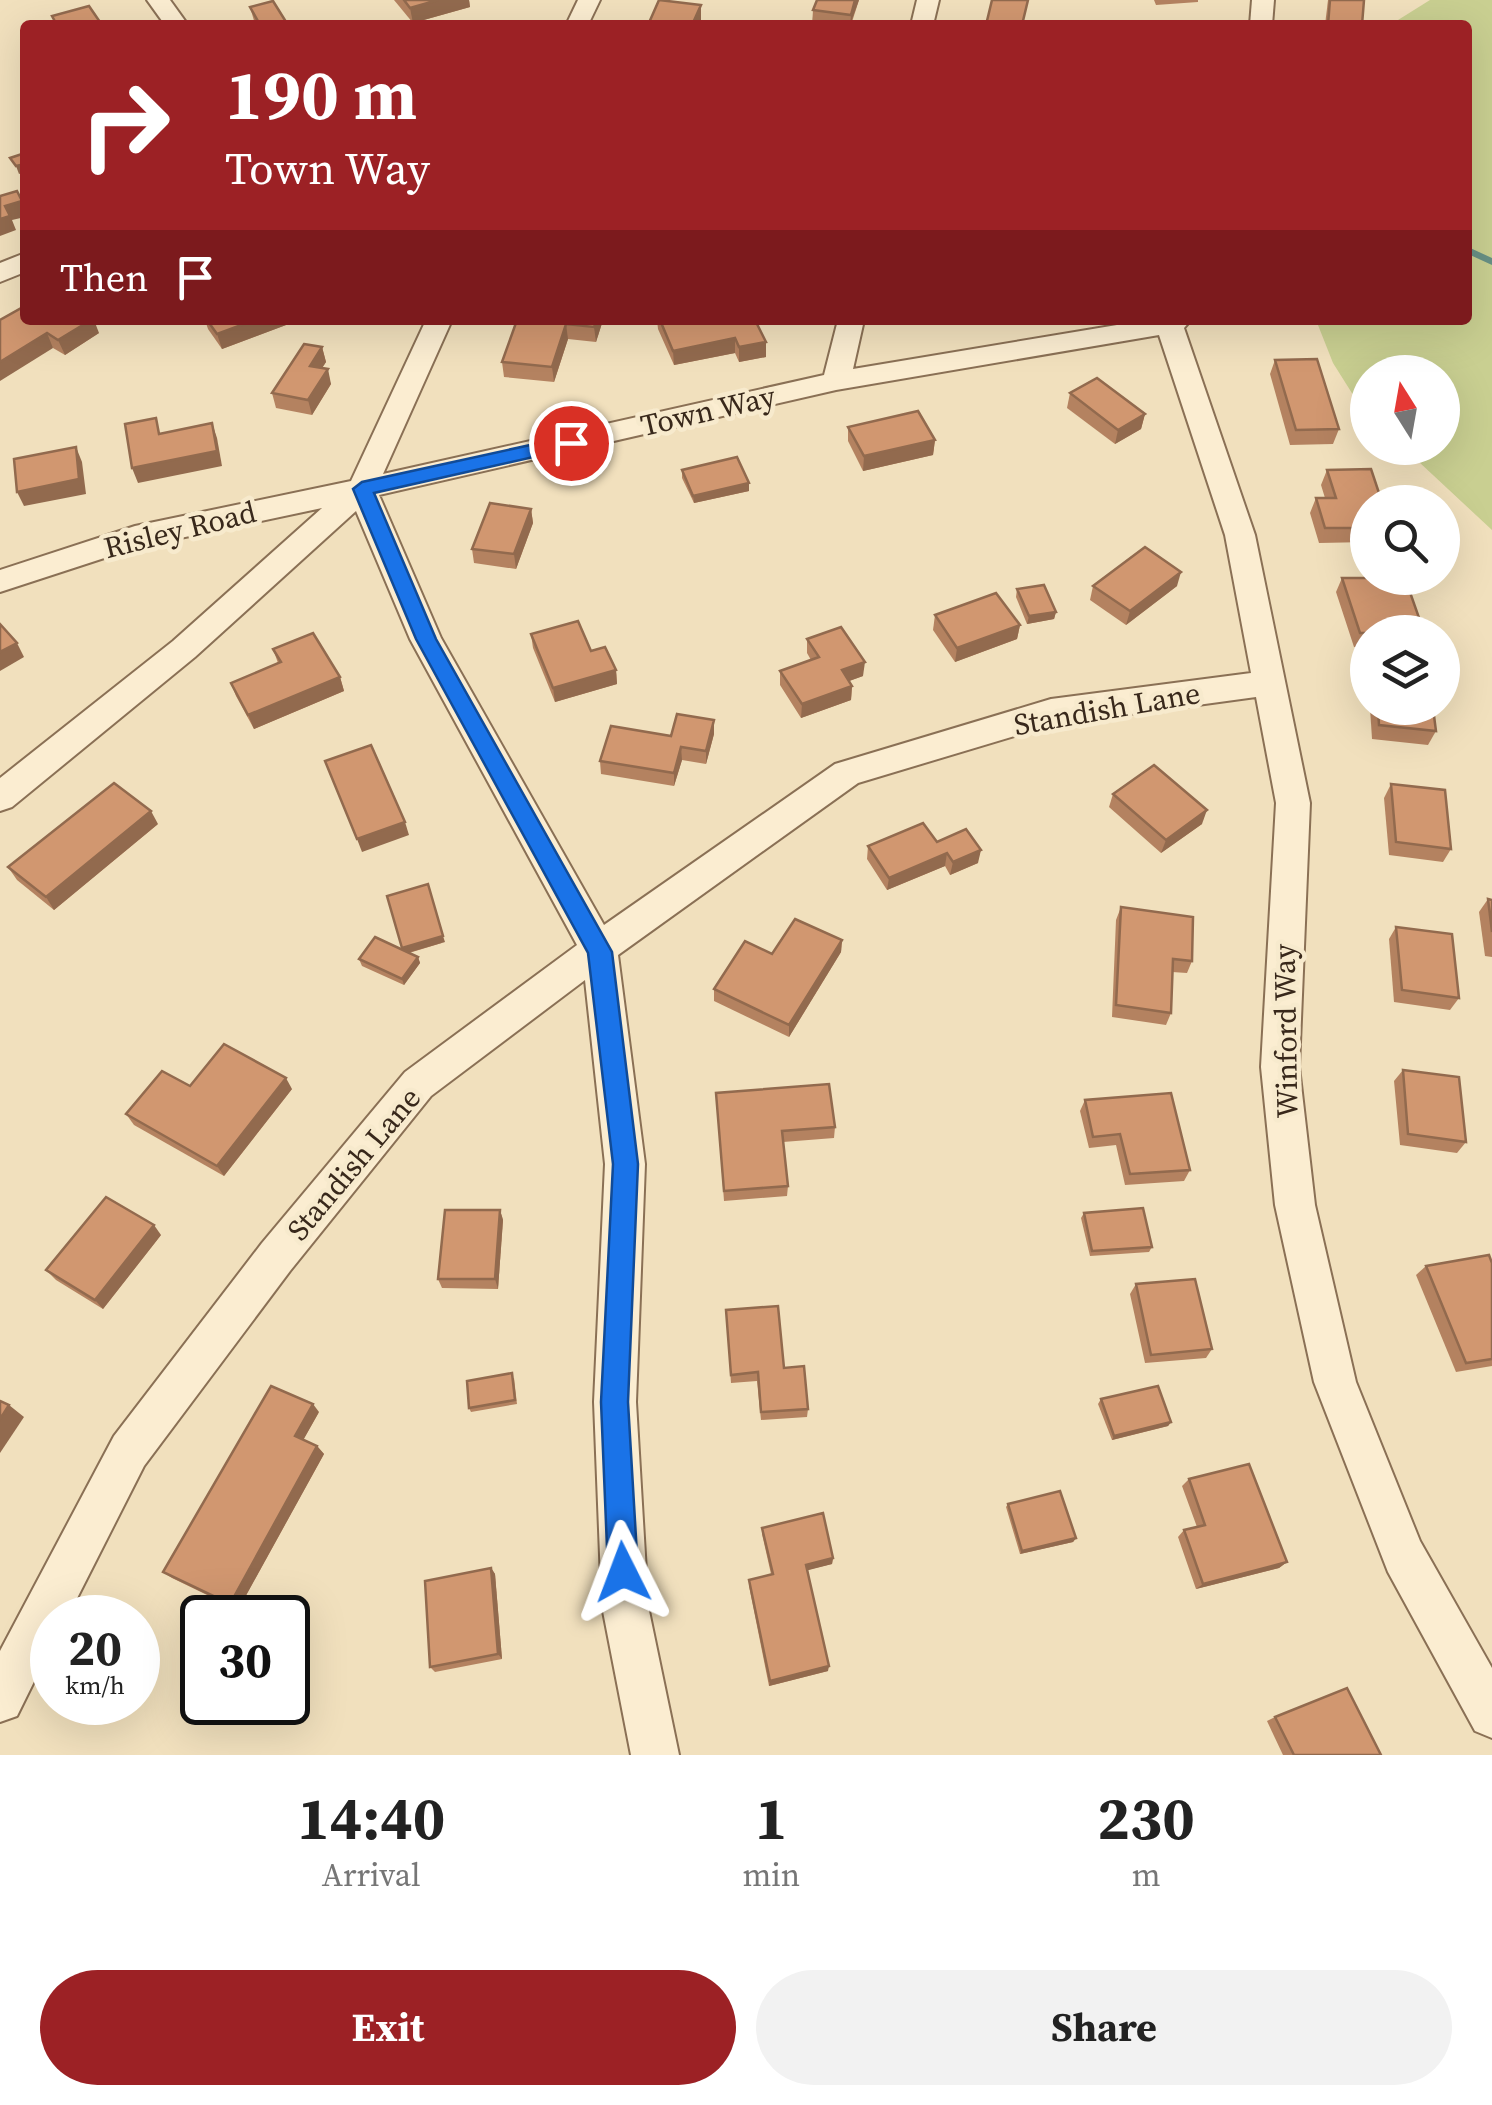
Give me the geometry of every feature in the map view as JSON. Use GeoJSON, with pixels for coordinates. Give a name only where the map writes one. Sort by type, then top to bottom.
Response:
{"type":"FeatureCollection","features":[{"type":"Feature","properties":{"kind":"street"},"geometry":{"type":"LineString","coordinates":[[158,0],[173,20]]}},
{"type":"Feature","properties":{"kind":"street"},"geometry":{"type":"LineString","coordinates":[[558,0],[582,13]]}},
{"type":"Feature","properties":{"kind":"street"},"geometry":{"type":"LineString","coordinates":[[437,325],[362,489],[426,639],[600,952],[626,1164],[614,1402],[624,1606],[655,1755]]}},
{"type":"Feature","properties":{"kind":"street"},"geometry":{"type":"LineString","coordinates":[[836,381],[850,325]]}},
{"type":"Feature","properties":{"kind":"street","name":"Town Way"},"geometry":{"type":"LineString","coordinates":[[0,797],[184,650],[362,489],[836,381],[1157,325]]}},
{"type":"Feature","properties":{"kind":"street","name":"Winford Way"},"geometry":{"type":"LineString","coordinates":[[1175,325],[1240,535],[1293,803],[1280,1067],[1294,1205],[1334,1382],[1404,1556],[1492,1714]]}},
{"type":"Feature","properties":{"kind":"street","name":"Risley Road"},"geometry":{"type":"LineString","coordinates":[[0,582],[136,538],[362,489]]}},
{"type":"Feature","properties":{"kind":"street","name":"Standish Lane"},"geometry":{"type":"LineString","coordinates":[[0,1699],[129,1451],[276,1257],[418,1084],[600,952],[678,890],[847,773],[1051,712],[1269,684]]}},
{"type":"Feature","properties":{"kind":"green space"},"geometry":{"type":"Polygon","coordinates":[[[1430,0],[1492,0],[1492,530],[1460,500],[1460,485],[1444,485],[1422,465],[1460,465],[1460,355],[1350,355],[1350,390],[1333,363],[1318,325],[1472,325],[1472,20],[1398,20],[1430,0]]]}},
{"type":"Feature","properties":{"kind":"building"},"geometry":{"type":"Polygon","coordinates":[[[404,0],[438,0],[410,8],[404,0]]]}},
{"type":"Feature","properties":{"kind":"building"},"geometry":{"type":"Polygon","coordinates":[[[659,0],[701,5],[694,20],[650,20],[659,0]]]}},
{"type":"Feature","properties":{"kind":"building"},"geometry":{"type":"Polygon","coordinates":[[[817,0],[855,0],[851,15],[813,10],[817,0]]]}},
{"type":"Feature","properties":{"kind":"building"},"geometry":{"type":"Polygon","coordinates":[[[992,0],[1028,0],[1023,20],[987,20],[992,0]]]}},
{"type":"Feature","properties":{"kind":"building"},"geometry":{"type":"Polygon","coordinates":[[[1330,0],[1364,0],[1362,20],[1328,20],[1330,0]]]}},
{"type":"Feature","properties":{"kind":"building"},"geometry":{"type":"Polygon","coordinates":[[[273,1],[285,20],[257,20],[250,7],[273,1]]]}},
{"type":"Feature","properties":{"kind":"building"},"geometry":{"type":"Polygon","coordinates":[[[89,6],[99,20],[54,20],[52,16],[89,6]]]}},
{"type":"Feature","properties":{"kind":"building"},"geometry":{"type":"Polygon","coordinates":[[[20,155],[20,165],[16,166],[10,158],[20,155]]]}},
{"type":"Feature","properties":{"kind":"building"},"geometry":{"type":"Polygon","coordinates":[[[17,191],[20,202],[5,206],[10,216],[0,219],[0,196],[17,191]]]}},
{"type":"Feature","properties":{"kind":"building"},"geometry":{"type":"Polygon","coordinates":[[[20,309],[20,325],[83,325],[58,340],[47,333],[0,362],[0,320],[20,309]]]}},
{"type":"Feature","properties":{"kind":"building"},"geometry":{"type":"Polygon","coordinates":[[[211,325],[241,325],[217,334],[211,325]]]}},
{"type":"Feature","properties":{"kind":"building"},"geometry":{"type":"Polygon","coordinates":[[[515,325],[566,325],[552,367],[502,362],[515,325]]]}},
{"type":"Feature","properties":{"kind":"building"},"geometry":{"type":"Polygon","coordinates":[[[662,325],[758,325],[766,342],[739,347],[735,338],[673,351],[662,325]]]}},
{"type":"Feature","properties":{"kind":"building"},"geometry":{"type":"Polygon","coordinates":[[[304,344],[322,347],[310,366],[328,369],[308,400],[272,393],[304,344]]]}},
{"type":"Feature","properties":{"kind":"building"},"geometry":{"type":"Polygon","coordinates":[[[1317,359],[1339,429],[1296,430],[1275,360],[1317,359]]]}},
{"type":"Feature","properties":{"kind":"building"},"geometry":{"type":"Polygon","coordinates":[[[1097,378],[1145,414],[1118,430],[1070,393],[1097,378]]]}},
{"type":"Feature","properties":{"kind":"building"},"geometry":{"type":"Polygon","coordinates":[[[918,411],[935,440],[864,456],[848,427],[918,411]]]}},
{"type":"Feature","properties":{"kind":"building"},"geometry":{"type":"Polygon","coordinates":[[[156,418],[159,434],[212,423],[217,451],[132,468],[125,424],[156,418]]]}},
{"type":"Feature","properties":{"kind":"building"},"geometry":{"type":"Polygon","coordinates":[[[76,447],[79,479],[17,492],[14,459],[76,447]]]}},
{"type":"Feature","properties":{"kind":"building"},"geometry":{"type":"Polygon","coordinates":[[[737,457],[749,483],[693,496],[682,470],[737,457]]]}},
{"type":"Feature","properties":{"kind":"building"},"geometry":{"type":"Polygon","coordinates":[[[1371,469],[1376,485],[1350,485],[1350,528],[1325,528],[1316,498],[1336,498],[1327,470],[1371,469]]]}},
{"type":"Feature","properties":{"kind":"building"},"geometry":{"type":"Polygon","coordinates":[[[490,503],[531,509],[514,554],[472,549],[490,503]]]}},
{"type":"Feature","properties":{"kind":"building"},"geometry":{"type":"Polygon","coordinates":[[[1145,547],[1181,572],[1130,611],[1093,586],[1145,547]]]}},
{"type":"Feature","properties":{"kind":"building"},"geometry":{"type":"Polygon","coordinates":[[[1342,578],[1350,578],[1350,595],[1411,595],[1418,615],[1354,615],[1342,578]]]}},
{"type":"Feature","properties":{"kind":"building"},"geometry":{"type":"Polygon","coordinates":[[[1044,585],[1056,612],[1029,616],[1017,589],[1044,585]]]}},
{"type":"Feature","properties":{"kind":"building"},"geometry":{"type":"Polygon","coordinates":[[[996,593],[1020,625],[957,648],[935,615],[996,593]]]}},
{"type":"Feature","properties":{"kind":"building"},"geometry":{"type":"Polygon","coordinates":[[[578,621],[591,651],[605,647],[616,670],[553,688],[531,634],[578,621]]]}},
{"type":"Feature","properties":{"kind":"building"},"geometry":{"type":"Polygon","coordinates":[[[0,624],[17,643],[0,652],[0,624]]]}},
{"type":"Feature","properties":{"kind":"building"},"geometry":{"type":"Polygon","coordinates":[[[841,627],[865,662],[842,670],[852,686],[802,704],[780,671],[819,657],[807,639],[841,627]]]}},
{"type":"Feature","properties":{"kind":"building"},"geometry":{"type":"Polygon","coordinates":[[[313,633],[340,677],[248,715],[231,683],[281,662],[273,649],[313,633]]]}},
{"type":"Feature","properties":{"kind":"building"},"geometry":{"type":"Polygon","coordinates":[[[677,714],[714,720],[706,751],[681,747],[674,773],[600,761],[611,726],[671,736],[677,714]]]}},
{"type":"Feature","properties":{"kind":"building"},"geometry":{"type":"Polygon","coordinates":[[[1379,725],[1435,725],[1436,731],[1379,725]]]}},
{"type":"Feature","properties":{"kind":"building"},"geometry":{"type":"Polygon","coordinates":[[[371,745],[405,822],[357,839],[325,761],[371,745]]]}},
{"type":"Feature","properties":{"kind":"building"},"geometry":{"type":"Polygon","coordinates":[[[1154,765],[1207,810],[1166,840],[1113,794],[1154,765]]]}},
{"type":"Feature","properties":{"kind":"building"},"geometry":{"type":"Polygon","coordinates":[[[114,783],[151,811],[46,897],[8,867],[114,783]]]}},
{"type":"Feature","properties":{"kind":"building"},"geometry":{"type":"Polygon","coordinates":[[[1391,784],[1445,790],[1451,849],[1396,842],[1391,784]]]}},
{"type":"Feature","properties":{"kind":"building"},"geometry":{"type":"Polygon","coordinates":[[[923,823],[937,842],[966,829],[981,850],[953,862],[947,853],[889,878],[868,846],[923,823]]]}},
{"type":"Feature","properties":{"kind":"building"},"geometry":{"type":"Polygon","coordinates":[[[428,884],[443,936],[402,948],[387,896],[428,884]]]}},
{"type":"Feature","properties":{"kind":"building"},"geometry":{"type":"Polygon","coordinates":[[[1488,899],[1492,900],[1492,932],[1488,899]]]}},
{"type":"Feature","properties":{"kind":"building"},"geometry":{"type":"Polygon","coordinates":[[[1121,907],[1193,917],[1192,961],[1173,959],[1171,1013],[1116,1005],[1121,907]]]}},
{"type":"Feature","properties":{"kind":"building"},"geometry":{"type":"Polygon","coordinates":[[[795,919],[842,940],[789,1025],[714,989],[745,941],[772,954],[795,919]]]}},
{"type":"Feature","properties":{"kind":"building"},"geometry":{"type":"Polygon","coordinates":[[[1396,927],[1452,934],[1459,998],[1402,990],[1396,927]]]}},
{"type":"Feature","properties":{"kind":"building"},"geometry":{"type":"Polygon","coordinates":[[[375,937],[418,957],[402,979],[359,959],[375,937]]]}},
{"type":"Feature","properties":{"kind":"building"},"geometry":{"type":"Polygon","coordinates":[[[224,1044],[286,1078],[217,1166],[126,1114],[162,1071],[190,1086],[224,1044]]]}},
{"type":"Feature","properties":{"kind":"building"},"geometry":{"type":"Polygon","coordinates":[[[1403,1070],[1459,1077],[1466,1142],[1408,1134],[1403,1070]]]}},
{"type":"Feature","properties":{"kind":"building"},"geometry":{"type":"Polygon","coordinates":[[[829,1084],[835,1127],[782,1131],[788,1186],[724,1191],[716,1093],[829,1084]]]}},
{"type":"Feature","properties":{"kind":"building"},"geometry":{"type":"Polygon","coordinates":[[[1171,1093],[1190,1170],[1130,1174],[1120,1134],[1093,1137],[1085,1100],[1171,1093]]]}},
{"type":"Feature","properties":{"kind":"building"},"geometry":{"type":"Polygon","coordinates":[[[106,1197],[154,1225],[95,1300],[46,1270],[106,1197]]]}},
{"type":"Feature","properties":{"kind":"building"},"geometry":{"type":"Polygon","coordinates":[[[1143,1208],[1152,1247],[1092,1251],[1084,1213],[1143,1208]]]}},
{"type":"Feature","properties":{"kind":"building"},"geometry":{"type":"Polygon","coordinates":[[[445,1210],[500,1210],[495,1279],[438,1279],[445,1210]]]}},
{"type":"Feature","properties":{"kind":"building"},"geometry":{"type":"Polygon","coordinates":[[[1489,1255],[1492,1359],[1466,1363],[1426,1266],[1489,1255]]]}},
{"type":"Feature","properties":{"kind":"building"},"geometry":{"type":"Polygon","coordinates":[[[1195,1279],[1212,1349],[1151,1355],[1136,1284],[1195,1279]]]}},
{"type":"Feature","properties":{"kind":"building"},"geometry":{"type":"Polygon","coordinates":[[[778,1306],[784,1368],[804,1366],[808,1409],[761,1412],[758,1372],[731,1375],[726,1310],[778,1306]]]}},
{"type":"Feature","properties":{"kind":"building"},"geometry":{"type":"Polygon","coordinates":[[[512,1373],[515,1400],[469,1408],[467,1381],[512,1373]]]}},
{"type":"Feature","properties":{"kind":"building"},"geometry":{"type":"Polygon","coordinates":[[[271,1386],[313,1404],[295,1436],[317,1446],[235,1595],[211,1595],[163,1572],[271,1386]]]}},
{"type":"Feature","properties":{"kind":"building"},"geometry":{"type":"Polygon","coordinates":[[[1158,1386],[1171,1422],[1114,1436],[1101,1399],[1158,1386]]]}},
{"type":"Feature","properties":{"kind":"building"},"geometry":{"type":"Polygon","coordinates":[[[0,1401],[9,1405],[0,1419],[0,1401]]]}},
{"type":"Feature","properties":{"kind":"building"},"geometry":{"type":"Polygon","coordinates":[[[1249,1464],[1287,1562],[1203,1584],[1184,1530],[1205,1525],[1189,1479],[1249,1464]]]}},
{"type":"Feature","properties":{"kind":"building"},"geometry":{"type":"Polygon","coordinates":[[[1060,1491],[1076,1538],[1022,1551],[1008,1504],[1060,1491]]]}},
{"type":"Feature","properties":{"kind":"building"},"geometry":{"type":"Polygon","coordinates":[[[823,1513],[833,1558],[806,1565],[829,1666],[770,1681],[749,1580],[773,1574],[762,1528],[823,1513]]]}},
{"type":"Feature","properties":{"kind":"building"},"geometry":{"type":"Polygon","coordinates":[[[491,1568],[498,1654],[430,1667],[425,1581],[491,1568]]]}},
{"type":"Feature","properties":{"kind":"building"},"geometry":{"type":"Polygon","coordinates":[[[1347,1688],[1381,1755],[1294,1755],[1275,1717],[1347,1688]]]}},
{"type":"Feature","properties":{"kind":"waterway"},"geometry":{"type":"LineString","coordinates":[[1472,252],[1492,262]]}},
{"type":"Feature","properties":{"kind":"route"},"geometry":{"type":"LineString","coordinates":[[571,443],[362,489],[426,639],[600,952],[626,1164],[614,1402],[623,1572]]}}]}
